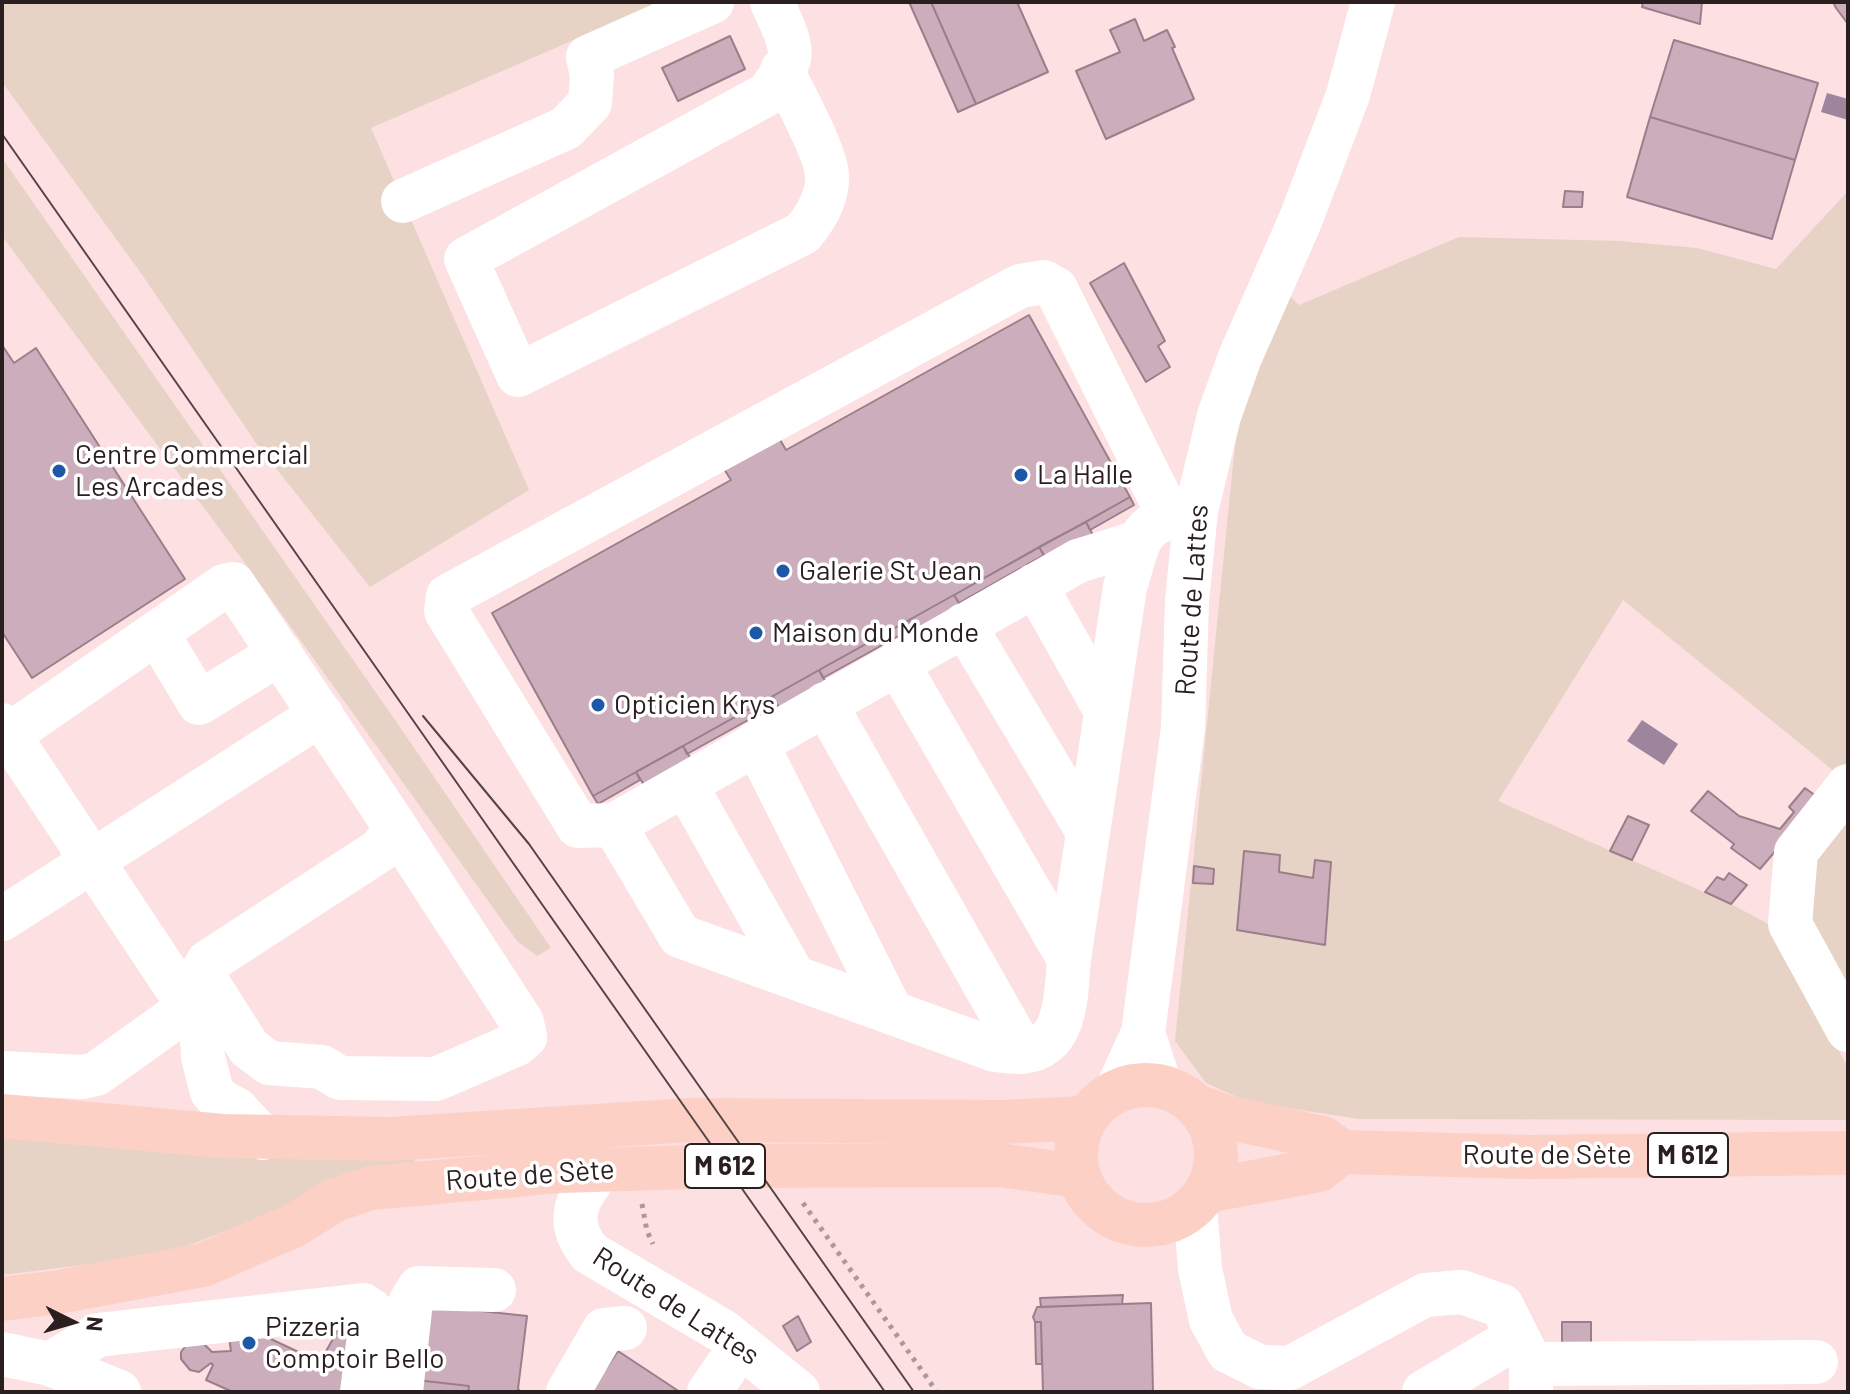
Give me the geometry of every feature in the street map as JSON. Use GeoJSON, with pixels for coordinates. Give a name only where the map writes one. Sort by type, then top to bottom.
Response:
{"type":"FeatureCollection","features":[{"type":"Feature","properties":{"kind":"main road"},"geometry":{"type":"LineString","coordinates":[[1188,1207],[1215,1170],[1216,1147],[1210,1125],[1197,1106],[1180,1093],[1138,1088],[1099,1102],[1085,1118],[1078,1136],[1075,1156],[1078,1176],[1089,1197],[1107,1214],[1134,1225],[1319,1170],[1342,1152]]}},
{"type":"Feature","properties":{"kind":"main road","name":"Route de Sète"},"geometry":{"type":"LineString","coordinates":[[1197,1106],[1226,1117],[1323,1138],[1342,1152],[1528,1157],[1848,1153]]}},
{"type":"Feature","properties":{"kind":"main road","name":"Route de Sète"},"geometry":{"type":"LineString","coordinates":[[2,1116],[263,1138],[420,1138],[690,1120],[1003,1122],[1085,1118]]}},
{"type":"Feature","properties":{"kind":"main road","name":"Route de Sète"},"geometry":{"type":"LineString","coordinates":[[2,1299],[59,1292],[203,1265],[293,1226],[335,1200],[371,1188],[601,1169],[724,1166],[1000,1165],[1078,1176]]}},
{"type":"Feature","properties":{"kind":"street"},"geometry":{"type":"LineString","coordinates":[[403,201],[566,128],[590,103],[592,75],[588,57],[712,2]]}},
{"type":"Feature","properties":{"kind":"street"},"geometry":{"type":"LineString","coordinates":[[772,2],[790,48],[789,60],[782,70],[769,93],[466,259],[518,375],[803,233],[810,225],[817,216],[828,174],[782,70]]}},
{"type":"Feature","properties":{"kind":"street","name":"Route de Lattes"},"geometry":{"type":"LineString","coordinates":[[1138,1088],[1183,728],[1187,601],[1168,523],[1219,416],[1300,221],[1348,95],[1373,2]]}},
{"type":"Feature","properties":{"kind":"street"},"geometry":{"type":"LineString","coordinates":[[1168,523],[1078,561],[614,825],[578,826],[446,611],[448,596],[1020,286],[1044,282],[1056,289],[1168,523],[1158,574],[1187,601]]}},
{"type":"Feature","properties":{"kind":"street"},"geometry":{"type":"LineString","coordinates":[[614,825],[680,936],[995,1050],[1023,1052],[1048,1043],[1058,1029],[1066,998],[1069,959],[1125,587],[1168,523]]}},
{"type":"Feature","properties":{"kind":"street"},"geometry":{"type":"LineString","coordinates":[[233,584],[280,653],[522,1022],[525,1037],[517,1044],[436,1079],[340,1078],[322,1067],[269,1063],[249,1048],[240,1033],[196,990],[92,861],[6,730],[224,586],[233,584]]}},
{"type":"Feature","properties":{"kind":"street"},"geometry":{"type":"LineString","coordinates":[[1035,585],[1106,711]]}},
{"type":"Feature","properties":{"kind":"street"},"geometry":{"type":"LineString","coordinates":[[964,625],[1088,832]]}},
{"type":"Feature","properties":{"kind":"street"},"geometry":{"type":"LineString","coordinates":[[157,633],[199,703],[280,653]]}},
{"type":"Feature","properties":{"kind":"street"},"geometry":{"type":"LineString","coordinates":[[897,663],[1069,959]]}},
{"type":"Feature","properties":{"kind":"street"},"geometry":{"type":"LineString","coordinates":[[825,704],[1023,1052]]}},
{"type":"Feature","properties":{"kind":"street"},"geometry":{"type":"LineString","coordinates":[[2,919],[321,714]]}},
{"type":"Feature","properties":{"kind":"street"},"geometry":{"type":"LineString","coordinates":[[756,743],[892,1013]]}},
{"type":"Feature","properties":{"kind":"street"},"geometry":{"type":"LineString","coordinates":[[686,786],[794,977]]}},
{"type":"Feature","properties":{"kind":"street"},"geometry":{"type":"LineString","coordinates":[[1848,786],[1796,852],[1790,924],[1848,1030]]}},
{"type":"Feature","properties":{"kind":"street"},"geometry":{"type":"LineString","coordinates":[[2,1073],[82,1077],[96,1074],[196,990],[208,962],[380,850],[392,834],[392,822]]}},
{"type":"Feature","properties":{"kind":"street"},"geometry":{"type":"LineString","coordinates":[[196,990],[203,1057],[212,1092],[236,1109],[263,1138]]}},
{"type":"Feature","properties":{"kind":"street","name":"Route de Lattes"},"geometry":{"type":"LineString","coordinates":[[601,1169],[586,1186],[575,1220],[578,1238],[590,1253],[724,1332],[798,1392]]}},
{"type":"Feature","properties":{"kind":"street"},"geometry":{"type":"LineString","coordinates":[[1188,1207],[1211,1320],[1228,1351],[1260,1367],[1290,1368],[1425,1295],[1462,1292],[1502,1306],[1527,1364]]}},
{"type":"Feature","properties":{"kind":"street"},"geometry":{"type":"LineString","coordinates":[[401,1392],[411,1301],[419,1288],[494,1290]]}},
{"type":"Feature","properties":{"kind":"street"},"geometry":{"type":"LineString","coordinates":[[50,1364],[98,1335],[363,1305],[372,1311],[362,1392]]}},
{"type":"Feature","properties":{"kind":"street"},"geometry":{"type":"LineString","coordinates":[[568,1392],[604,1330],[625,1328]]}},
{"type":"Feature","properties":{"kind":"street"},"geometry":{"type":"LineString","coordinates":[[2,1354],[50,1364],[119,1392]]}},
{"type":"Feature","properties":{"kind":"street"},"geometry":{"type":"LineString","coordinates":[[1424,1392],[1527,1364],[1816,1362]]}},
{"type":"Feature","properties":{"kind":"path"},"geometry":{"type":"LineString","coordinates":[[818,1201],[803,1202],[937,1392]]}},
{"type":"Feature","properties":{"kind":"shaded area"},"geometry":{"type":"Polygon","coordinates":[[[2,2],[650,2],[652,6],[371,128],[529,490],[370,587],[256,443],[143,276],[2,82],[2,2]]]}},
{"type":"Feature","properties":{"kind":"shaded area"},"geometry":{"type":"Polygon","coordinates":[[[1827,93],[1848,99],[1848,120],[1821,112],[1827,93]]]}},
{"type":"Feature","properties":{"kind":"shaded area"},"geometry":{"type":"Polygon","coordinates":[[[2,158],[551,948],[537,956],[517,941],[239,555],[2,236],[2,158]]]}},
{"type":"Feature","properties":{"kind":"shaded area"},"geometry":{"type":"Polygon","coordinates":[[[1848,191],[1848,766],[1840,776],[1623,600],[1498,801],[1731,904],[1772,926],[1848,1068],[1848,1120],[1359,1119],[1248,1102],[1206,1083],[1175,1041],[1237,425],[1285,291],[1299,305],[1459,237],[1620,241],[1697,248],[1776,269],[1848,191]]]}},
{"type":"Feature","properties":{"kind":"shaded area"},"geometry":{"type":"Polygon","coordinates":[[[1642,720],[1678,744],[1664,765],[1627,741],[1642,720]]]}},
{"type":"Feature","properties":{"kind":"shaded area"},"geometry":{"type":"Polygon","coordinates":[[[1848,799],[1848,996],[1800,906],[1805,853],[1848,799]]]}},
{"type":"Feature","properties":{"kind":"shaded area"},"geometry":{"type":"Polygon","coordinates":[[[2,1133],[415,1155],[415,1169],[318,1195],[177,1250],[117,1261],[2,1275],[2,1133]]]}},
{"type":"Feature","properties":{"kind":"building"},"geometry":{"type":"Polygon","coordinates":[[[909,2],[931,2],[976,104],[958,112],[909,2]]]}},
{"type":"Feature","properties":{"kind":"building"},"geometry":{"type":"Polygon","coordinates":[[[931,2],[1017,2],[1048,72],[976,104],[931,2]]]}},
{"type":"Feature","properties":{"kind":"building"},"geometry":{"type":"Polygon","coordinates":[[[1643,2],[1702,2],[1700,24],[1642,7],[1643,2]]]}},
{"type":"Feature","properties":{"kind":"building"},"geometry":{"type":"Polygon","coordinates":[[[1833,2],[1848,2],[1848,24],[1836,8],[1833,2]]]}},
{"type":"Feature","properties":{"kind":"building"},"geometry":{"type":"Polygon","coordinates":[[[1135,19],[1144,41],[1167,30],[1194,99],[1106,139],[1076,71],[1120,52],[1110,30],[1135,19]]]}},
{"type":"Feature","properties":{"kind":"building"},"geometry":{"type":"Polygon","coordinates":[[[730,36],[745,69],[678,101],[662,68],[730,36]]]}},
{"type":"Feature","properties":{"kind":"building"},"geometry":{"type":"Polygon","coordinates":[[[1674,40],[1818,83],[1795,160],[1650,117],[1674,40]]]}},
{"type":"Feature","properties":{"kind":"building"},"geometry":{"type":"Polygon","coordinates":[[[1650,117],[1795,160],[1772,239],[1627,197],[1650,117]]]}},
{"type":"Feature","properties":{"kind":"building"},"geometry":{"type":"Polygon","coordinates":[[[1565,191],[1583,192],[1582,207],[1563,207],[1565,191]]]}},
{"type":"Feature","properties":{"kind":"building"},"geometry":{"type":"Polygon","coordinates":[[[1124,263],[1165,341],[1158,346],[1170,367],[1146,382],[1090,283],[1124,263]]]}},
{"type":"Feature","properties":{"kind":"building","name":"Galerie St Jean"},"geometry":{"type":"Polygon","coordinates":[[[1029,315],[1130,497],[593,796],[492,613],[731,480],[724,469],[779,438],[786,450],[1029,315]]]}},
{"type":"Feature","properties":{"kind":"building","name":"Centre Commercial Les Arcades"},"geometry":{"type":"Polygon","coordinates":[[[2,345],[14,363],[36,348],[185,579],[32,678],[2,632],[2,345]]]}},
{"type":"Feature","properties":{"kind":"building"},"geometry":{"type":"Polygon","coordinates":[[[1130,497],[1134,505],[1090,530],[1086,522],[1130,497]]]}},
{"type":"Feature","properties":{"kind":"building"},"geometry":{"type":"Polygon","coordinates":[[[1086,522],[1093,535],[1047,561],[1039,547],[1086,522]]]}},
{"type":"Feature","properties":{"kind":"building"},"geometry":{"type":"Polygon","coordinates":[[[1039,547],[1044,555],[959,603],[954,595],[1039,547]]]}},
{"type":"Feature","properties":{"kind":"building"},"geometry":{"type":"Polygon","coordinates":[[[954,595],[962,608],[916,634],[909,620],[954,595]]]}},
{"type":"Feature","properties":{"kind":"building"},"geometry":{"type":"Polygon","coordinates":[[[909,620],[913,628],[823,678],[819,670],[909,620]]]}},
{"type":"Feature","properties":{"kind":"building"},"geometry":{"type":"Polygon","coordinates":[[[819,670],[827,684],[780,710],[773,696],[819,670]]]}},
{"type":"Feature","properties":{"kind":"building"},"geometry":{"type":"Polygon","coordinates":[[[773,696],[777,704],[687,754],[683,746],[773,696]]]}},
{"type":"Feature","properties":{"kind":"building"},"geometry":{"type":"Polygon","coordinates":[[[683,746],[691,759],[644,785],[636,772],[683,746]]]}},
{"type":"Feature","properties":{"kind":"building"},"geometry":{"type":"Polygon","coordinates":[[[636,772],[640,780],[598,804],[593,796],[636,772]]]}},
{"type":"Feature","properties":{"kind":"building"},"geometry":{"type":"Polygon","coordinates":[[[1805,788],[1820,799],[1760,869],[1731,848],[1734,844],[1691,811],[1708,791],[1739,816],[1780,829],[1794,812],[1789,807],[1805,788]]]}},
{"type":"Feature","properties":{"kind":"building"},"geometry":{"type":"Polygon","coordinates":[[[1628,816],[1649,825],[1632,860],[1610,851],[1628,816]]]}},
{"type":"Feature","properties":{"kind":"building"},"geometry":{"type":"Polygon","coordinates":[[[1244,851],[1280,855],[1279,872],[1313,878],[1315,860],[1331,862],[1325,945],[1237,930],[1244,851]]]}},
{"type":"Feature","properties":{"kind":"building"},"geometry":{"type":"Polygon","coordinates":[[[1194,866],[1214,869],[1213,884],[1193,883],[1194,866]]]}},
{"type":"Feature","properties":{"kind":"building"},"geometry":{"type":"Polygon","coordinates":[[[1729,873],[1747,885],[1731,904],[1705,892],[1717,877],[1724,880],[1729,873]]]}},
{"type":"Feature","properties":{"kind":"building"},"geometry":{"type":"Polygon","coordinates":[[[1123,1295],[1122,1304],[1041,1307],[1040,1298],[1123,1295]]]}},
{"type":"Feature","properties":{"kind":"building"},"geometry":{"type":"Polygon","coordinates":[[[1151,1303],[1153,1392],[1043,1392],[1041,1322],[1035,1322],[1033,1317],[1037,1307],[1151,1303]]]}},
{"type":"Feature","properties":{"kind":"building"},"geometry":{"type":"Polygon","coordinates":[[[425,1305],[527,1316],[518,1389],[521,1392],[468,1392],[469,1386],[416,1380],[425,1305]]]}},
{"type":"Feature","properties":{"kind":"building"},"geometry":{"type":"Polygon","coordinates":[[[798,1316],[811,1342],[797,1351],[783,1326],[798,1316]]]}},
{"type":"Feature","properties":{"kind":"building"},"geometry":{"type":"Polygon","coordinates":[[[343,1321],[361,1321],[347,1392],[233,1392],[206,1380],[213,1365],[211,1363],[199,1372],[190,1370],[181,1359],[181,1352],[188,1343],[201,1341],[212,1352],[231,1351],[229,1337],[258,1333],[320,1362],[343,1321]]]}},
{"type":"Feature","properties":{"kind":"building"},"geometry":{"type":"Polygon","coordinates":[[[1035,1322],[1041,1322],[1042,1364],[1036,1364],[1035,1322]]]}},
{"type":"Feature","properties":{"kind":"building"},"geometry":{"type":"Polygon","coordinates":[[[1562,1322],[1591,1322],[1591,1347],[1562,1346],[1562,1322]]]}},
{"type":"Feature","properties":{"kind":"building"},"geometry":{"type":"Polygon","coordinates":[[[618,1351],[680,1392],[590,1392],[618,1351]]]}},
{"type":"Feature","properties":{"kind":"building"},"geometry":{"type":"Polygon","coordinates":[[[416,1380],[469,1386],[468,1392],[414,1392],[416,1380]]]}},
{"type":"Feature","properties":{"kind":"tram line"},"geometry":{"type":"LineString","coordinates":[[2,134],[885,1392]]}},
{"type":"Feature","properties":{"kind":"tram line"},"geometry":{"type":"LineString","coordinates":[[423,716],[529,844],[914,1392]]}},
{"type":"Feature","properties":{"kind":"place","name":"Centre Commercial Les Arcades"},"geometry":{"type":"Point","coordinates":[59,471]}},
{"type":"Feature","properties":{"kind":"place","name":"La Halle"},"geometry":{"type":"Point","coordinates":[1021,475]}},
{"type":"Feature","properties":{"kind":"place","name":"Galerie St Jean"},"geometry":{"type":"Point","coordinates":[783,571]}},
{"type":"Feature","properties":{"kind":"place","name":"Maison du Monde"},"geometry":{"type":"Point","coordinates":[756,633]}},
{"type":"Feature","properties":{"kind":"place","name":"Opticien Krys"},"geometry":{"type":"Point","coordinates":[598,705]}},
{"type":"Feature","properties":{"kind":"place","name":"Pizzeria Comptoir Bello"},"geometry":{"type":"Point","coordinates":[249,1343]}}]}
